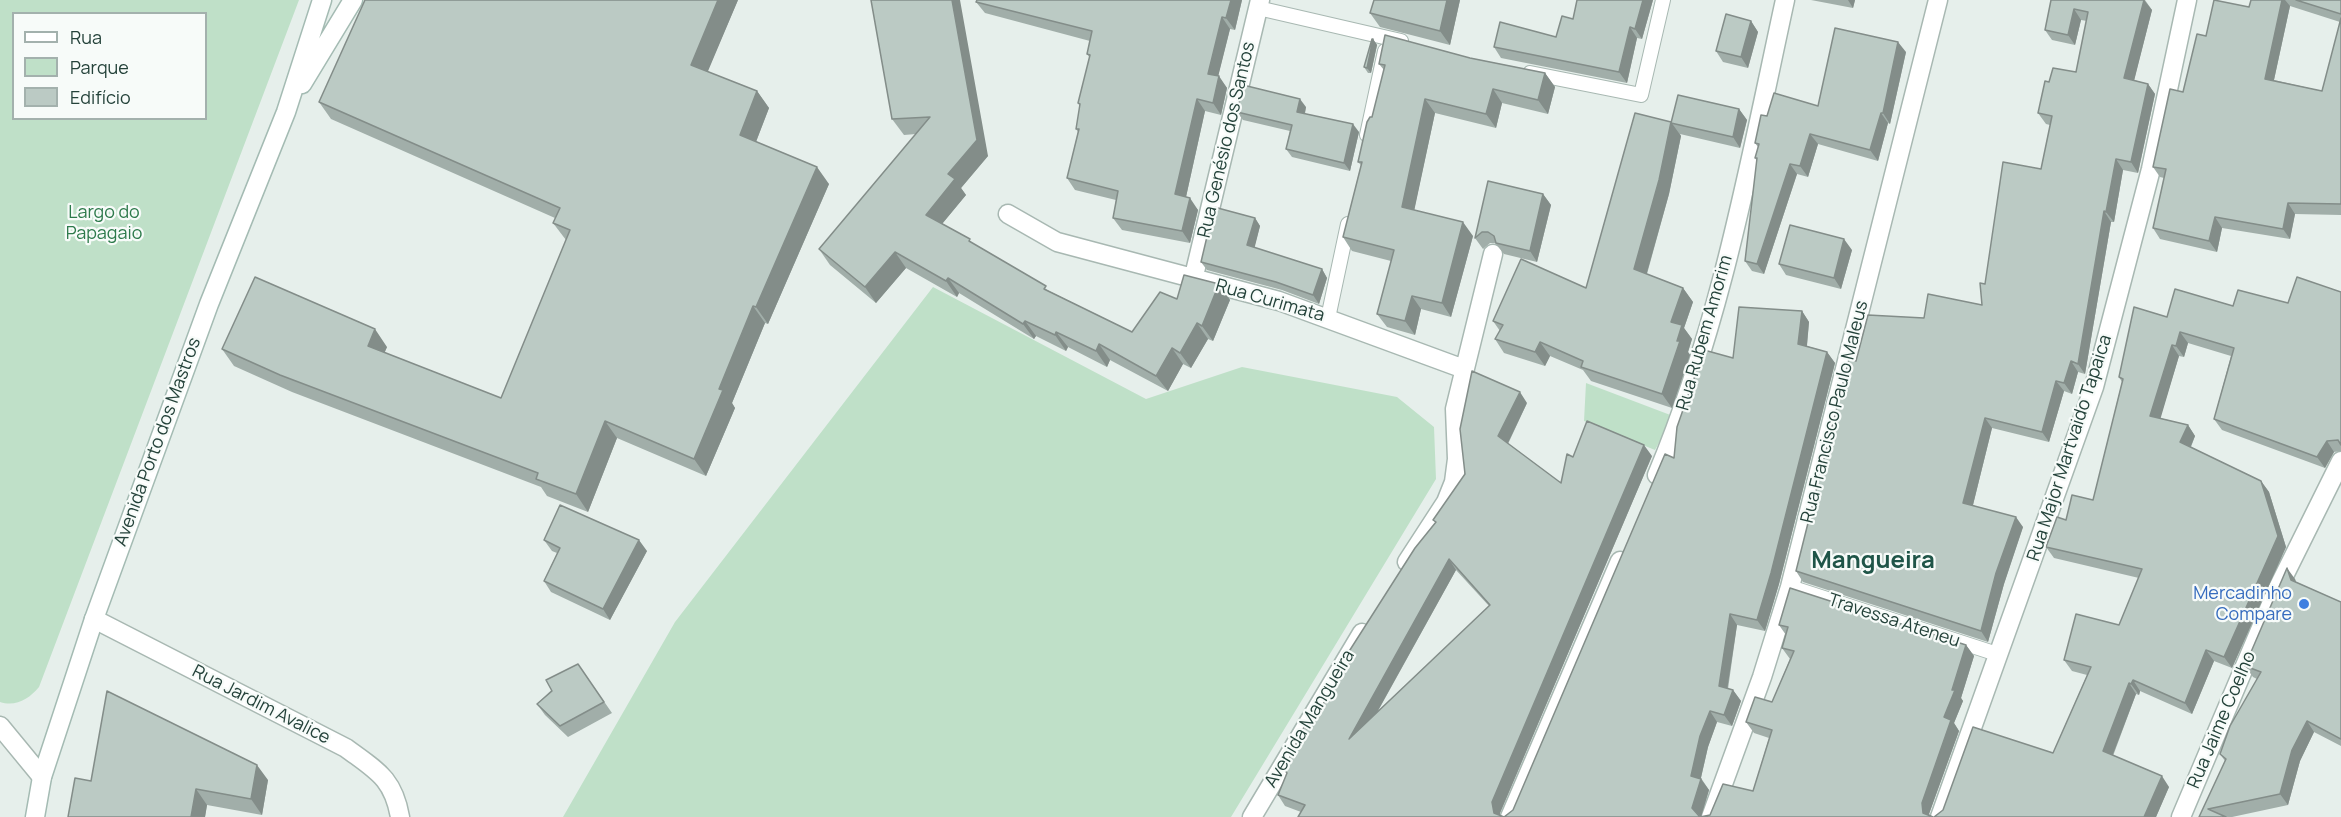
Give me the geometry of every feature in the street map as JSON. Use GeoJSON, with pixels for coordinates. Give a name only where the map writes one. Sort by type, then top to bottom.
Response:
{"type":"FeatureCollection","features":[{"type":"Feature","properties":{"kind":"street","name":"Avenida Porto dos Mastros"},"geometry":{"type":"LineString","coordinates":[[35,817],[42,777],[94,619],[208,304],[286,112],[322,0]]}},
{"type":"Feature","properties":{"kind":"street","name":"Avenida Porto dos Mastros"},"geometry":{"type":"LineString","coordinates":[[286,112],[353,0]]}},
{"type":"Feature","properties":{"kind":"street","name":"Rua Rubem Amorim"},"geometry":{"type":"LineString","coordinates":[[1650,489],[1680,420],[1707,341],[1785,0]]}},
{"type":"Feature","properties":{"kind":"street","name":"Rua Francisco Paulo Maleus"},"geometry":{"type":"LineString","coordinates":[[1711,817],[1762,678],[1790,587],[1938,0]]}},
{"type":"Feature","properties":{"kind":"street","name":"Rua Major Martvaido Tapaica"},"geometry":{"type":"LineString","coordinates":[[1940,817],[2094,387],[2151,169],[2187,0]]}},
{"type":"Feature","properties":{"kind":"street","name":"Rua Genésio dos Santos"},"geometry":{"type":"LineString","coordinates":[[1193,280],[1259,4]]}},
{"type":"Feature","properties":{"kind":"street","name":"Rua Curimata"},"geometry":{"type":"LineString","coordinates":[[1008,214],[1057,243],[1279,301],[1464,369]]}},
{"type":"Feature","properties":{"kind":"street"},"geometry":{"type":"LineString","coordinates":[[1400,573],[1446,502],[1454,482],[1457,459],[1455,409],[1493,254]]}},
{"type":"Feature","properties":{"kind":"street","name":"Rua Jaime Coelho"},"geometry":{"type":"LineString","coordinates":[[2181,817],[2277,590],[2341,461]]}},
{"type":"Feature","properties":{"kind":"street"},"geometry":{"type":"LineString","coordinates":[[1510,817],[1629,540]]}},
{"type":"Feature","properties":{"kind":"street","name":"Rua Jardim Avalice"},"geometry":{"type":"LineString","coordinates":[[94,619],[346,748],[377,771],[396,794],[400,817]]}},
{"type":"Feature","properties":{"kind":"street","name":"Avenida Mangueira"},"geometry":{"type":"LineString","coordinates":[[1252,817],[1370,621]]}},
{"type":"Feature","properties":{"kind":"street"},"geometry":{"type":"LineString","coordinates":[[0,726],[42,777]]}},
{"type":"Feature","properties":{"kind":"lane"},"geometry":{"type":"LineString","coordinates":[[1516,70],[1641,95],[1663,0]]}},
{"type":"Feature","properties":{"kind":"lane"},"geometry":{"type":"LineString","coordinates":[[1259,4],[1419,46]]}},
{"type":"Feature","properties":{"kind":"lane"},"geometry":{"type":"LineString","coordinates":[[1363,154],[1388,38]]}},
{"type":"Feature","properties":{"kind":"lane"},"geometry":{"type":"LineString","coordinates":[[1328,318],[1351,213]]}},
{"type":"Feature","properties":{"kind":"lane","name":"Travessa Ateneu"},"geometry":{"type":"LineString","coordinates":[[1790,587],[1997,654]]}},
{"type":"Feature","properties":{"kind":"green space","name":"Largo do Papagaio"},"geometry":{"type":"Polygon","coordinates":[[[0,0],[299,0],[39,687],[22,701],[0,702],[0,0]]]}},
{"type":"Feature","properties":{"kind":"green space"},"geometry":{"type":"Polygon","coordinates":[[[933,287],[1146,399],[1242,367],[1397,397],[1434,427],[1436,479],[1231,817],[563,817],[675,622],[933,287]]]}},
{"type":"Feature","properties":{"kind":"green space"},"geometry":{"type":"Polygon","coordinates":[[[1586,383],[1673,416],[1655,450],[1584,421],[1586,383]]]}},
{"type":"Feature","properties":{"kind":"building"},"geometry":{"type":"Polygon","coordinates":[[[365,0],[718,0],[691,65],[757,91],[740,135],[817,167],[756,307],[753,306],[719,389],[723,390],[694,459],[605,421],[576,494],[536,479],[538,473],[280,375],[222,349],[255,277],[375,329],[368,346],[501,398],[570,230],[553,223],[560,208],[319,102],[365,0]]]}},
{"type":"Feature","properties":{"kind":"building"},"geometry":{"type":"Polygon","coordinates":[[[871,0],[952,0],[977,140],[948,174],[955,179],[926,215],[1046,286],[1044,289],[1132,332],[1160,292],[1177,299],[1184,275],[1219,284],[1202,326],[1197,323],[1180,353],[1172,348],[1156,376],[1099,344],[1096,351],[1056,332],[1055,335],[1025,321],[1023,324],[948,278],[946,281],[895,252],[865,287],[819,249],[930,117],[892,119],[871,0]]]}},
{"type":"Feature","properties":{"kind":"building"},"geometry":{"type":"Polygon","coordinates":[[[977,0],[1231,0],[1226,18],[1222,17],[1208,74],[1219,76],[1213,103],[1197,99],[1175,194],[1190,198],[1182,231],[1113,218],[1118,191],[1067,178],[1079,129],[1076,129],[1080,104],[1078,103],[1090,55],[1087,54],[1092,31],[976,2],[977,0]]]}},
{"type":"Feature","properties":{"kind":"building"},"geometry":{"type":"Polygon","coordinates":[[[1374,0],[1447,0],[1440,31],[1370,13],[1374,0]]]}},
{"type":"Feature","properties":{"kind":"building"},"geometry":{"type":"Polygon","coordinates":[[[1577,0],[1643,0],[1635,29],[1630,27],[1619,72],[1494,47],[1500,22],[1556,37],[1562,16],[1573,19],[1577,0]]]}},
{"type":"Feature","properties":{"kind":"building"},"geometry":{"type":"Polygon","coordinates":[[[2051,0],[2144,0],[2124,78],[2148,84],[2131,162],[2116,159],[2106,212],[2104,211],[2078,364],[2071,361],[2064,383],[2056,381],[2042,432],[1985,418],[1963,503],[2016,517],[1996,573],[1981,631],[1796,571],[1849,359],[1856,361],[1868,315],[1924,318],[1928,294],[1982,305],[1980,283],[1985,284],[2003,162],[2041,169],[2052,116],[2038,113],[2045,81],[2049,82],[2053,68],[2076,72],[2088,12],[2074,9],[2068,35],[2045,30],[2051,0]]]}},
{"type":"Feature","properties":{"kind":"building"},"geometry":{"type":"Polygon","coordinates":[[[2214,0],[2249,7],[2251,0],[2282,0],[2265,79],[2322,91],[2341,18],[2341,204],[2288,203],[2283,229],[2215,217],[2209,241],[2153,228],[2166,169],[2153,167],[2170,89],[2183,92],[2197,34],[2206,36],[2214,0]]]}},
{"type":"Feature","properties":{"kind":"building"},"geometry":{"type":"Polygon","coordinates":[[[2296,0],[2341,0],[2341,14],[2296,0]]]}},
{"type":"Feature","properties":{"kind":"building"},"geometry":{"type":"Polygon","coordinates":[[[1726,14],[1751,21],[1741,57],[1716,51],[1726,14]]]}},
{"type":"Feature","properties":{"kind":"building"},"geometry":{"type":"Polygon","coordinates":[[[1835,28],[1898,42],[1883,113],[1881,113],[1870,150],[1810,134],[1800,166],[1790,164],[1757,264],[1745,261],[1757,158],[1755,158],[1759,144],[1755,143],[1761,115],[1767,116],[1774,93],[1818,106],[1835,28]]]}},
{"type":"Feature","properties":{"kind":"building"},"geometry":{"type":"Polygon","coordinates":[[[1385,35],[1470,58],[1545,73],[1538,100],[1493,89],[1486,114],[1425,99],[1402,207],[1463,222],[1442,303],[1412,296],[1405,321],[1377,314],[1394,250],[1343,237],[1362,162],[1358,162],[1367,122],[1372,117],[1385,65],[1379,64],[1385,35]]]}},
{"type":"Feature","properties":{"kind":"building"},"geometry":{"type":"Polygon","coordinates":[[[1373,39],[1367,68],[1364,67],[1373,39]]]}},
{"type":"Feature","properties":{"kind":"building"},"geometry":{"type":"Polygon","coordinates":[[[1243,85],[1300,99],[1297,112],[1353,124],[1344,163],[1286,149],[1292,125],[1237,112],[1243,85]]]}},
{"type":"Feature","properties":{"kind":"building"},"geometry":{"type":"Polygon","coordinates":[[[1678,95],[1739,109],[1733,137],[1671,123],[1678,95]]]}},
{"type":"Feature","properties":{"kind":"building"},"geometry":{"type":"Polygon","coordinates":[[[1635,113],[1671,122],[1659,180],[1634,269],[1683,288],[1671,322],[1682,325],[1677,341],[1680,341],[1662,394],[1581,367],[1583,361],[1540,342],[1535,352],[1495,339],[1503,325],[1493,321],[1521,259],[1586,288],[1635,113]]]}},
{"type":"Feature","properties":{"kind":"building"},"geometry":{"type":"Polygon","coordinates":[[[1488,181],[1543,194],[1530,251],[1496,243],[1494,236],[1488,232],[1482,232],[1475,238],[1488,181]]]}},
{"type":"Feature","properties":{"kind":"building"},"geometry":{"type":"Polygon","coordinates":[[[1214,207],[1255,218],[1247,245],[1322,269],[1313,295],[1276,282],[1201,262],[1214,207]]]}},
{"type":"Feature","properties":{"kind":"building"},"geometry":{"type":"Polygon","coordinates":[[[1790,225],[1844,239],[1834,278],[1779,264],[1790,225]]]}},
{"type":"Feature","properties":{"kind":"building"},"geometry":{"type":"Polygon","coordinates":[[[2297,277],[2341,292],[2341,445],[2338,440],[2327,441],[2317,457],[2214,419],[2234,348],[2180,332],[2176,346],[2172,345],[2150,416],[2188,425],[2180,442],[2261,481],[2278,536],[2224,657],[2206,650],[2185,703],[2133,680],[2131,684],[2129,683],[2103,751],[2162,776],[2144,817],[1934,817],[1943,810],[1973,727],[2053,753],[2091,667],[2064,660],[2076,614],[2119,625],[2142,569],[2046,547],[2057,517],[2066,520],[2072,495],[2093,500],[2123,379],[2119,377],[2134,307],[2167,317],[2175,289],[2233,306],[2238,290],[2288,303],[2297,277]]]}},
{"type":"Feature","properties":{"kind":"building"},"geometry":{"type":"Polygon","coordinates":[[[1739,307],[1802,311],[1798,344],[1827,352],[1757,620],[1730,614],[1719,686],[1733,690],[1724,715],[1710,711],[1700,736],[1691,776],[1701,779],[1692,808],[1700,817],[1504,817],[1513,810],[1665,454],[1674,458],[1677,427],[1704,350],[1733,358],[1739,307]]]}},
{"type":"Feature","properties":{"kind":"building"},"geometry":{"type":"Polygon","coordinates":[[[1472,371],[1520,392],[1498,436],[1561,483],[1567,454],[1573,457],[1587,421],[1644,445],[1492,802],[1494,813],[1504,817],[1298,817],[1305,805],[1278,795],[1287,773],[1284,769],[1304,727],[1307,729],[1354,656],[1348,653],[1415,548],[1436,522],[1433,520],[1465,474],[1460,429],[1472,371]],[[1449,559],[1349,739],[1490,605],[1449,559]]]}},
{"type":"Feature","properties":{"kind":"building"},"geometry":{"type":"Polygon","coordinates":[[[560,505],[639,540],[603,609],[544,581],[560,548],[544,540],[560,505]]]}},
{"type":"Feature","properties":{"kind":"building"},"geometry":{"type":"Polygon","coordinates":[[[2287,568],[2291,580],[2341,602],[2341,739],[2307,721],[2292,750],[2280,794],[2208,809],[2226,817],[2199,817],[2226,759],[2220,754],[2230,726],[2261,672],[2245,666],[2287,568]]]}},
{"type":"Feature","properties":{"kind":"building"},"geometry":{"type":"Polygon","coordinates":[[[1790,588],[1966,645],[1952,690],[1955,690],[1944,717],[1951,720],[1922,803],[1923,813],[1933,817],[1700,817],[1710,815],[1723,784],[1753,791],[1772,730],[1746,722],[1755,697],[1772,702],[1794,651],[1782,648],[1788,627],[1779,625],[1790,588]]]}},
{"type":"Feature","properties":{"kind":"building"},"geometry":{"type":"Polygon","coordinates":[[[578,664],[604,702],[560,726],[537,704],[552,691],[546,680],[578,664]]]}},
{"type":"Feature","properties":{"kind":"building"},"geometry":{"type":"Polygon","coordinates":[[[107,691],[257,765],[251,799],[196,789],[191,817],[68,817],[75,778],[91,781],[107,691]]]}},
{"type":"Feature","properties":{"kind":"place","name":"Mercadinho Compare"},"geometry":{"type":"Point","coordinates":[2304,604]}},
{"type":"Feature","properties":{"kind":"district","name":"Mangueira"},"geometry":{"type":"Point","coordinates":[1873,561]}}]}
